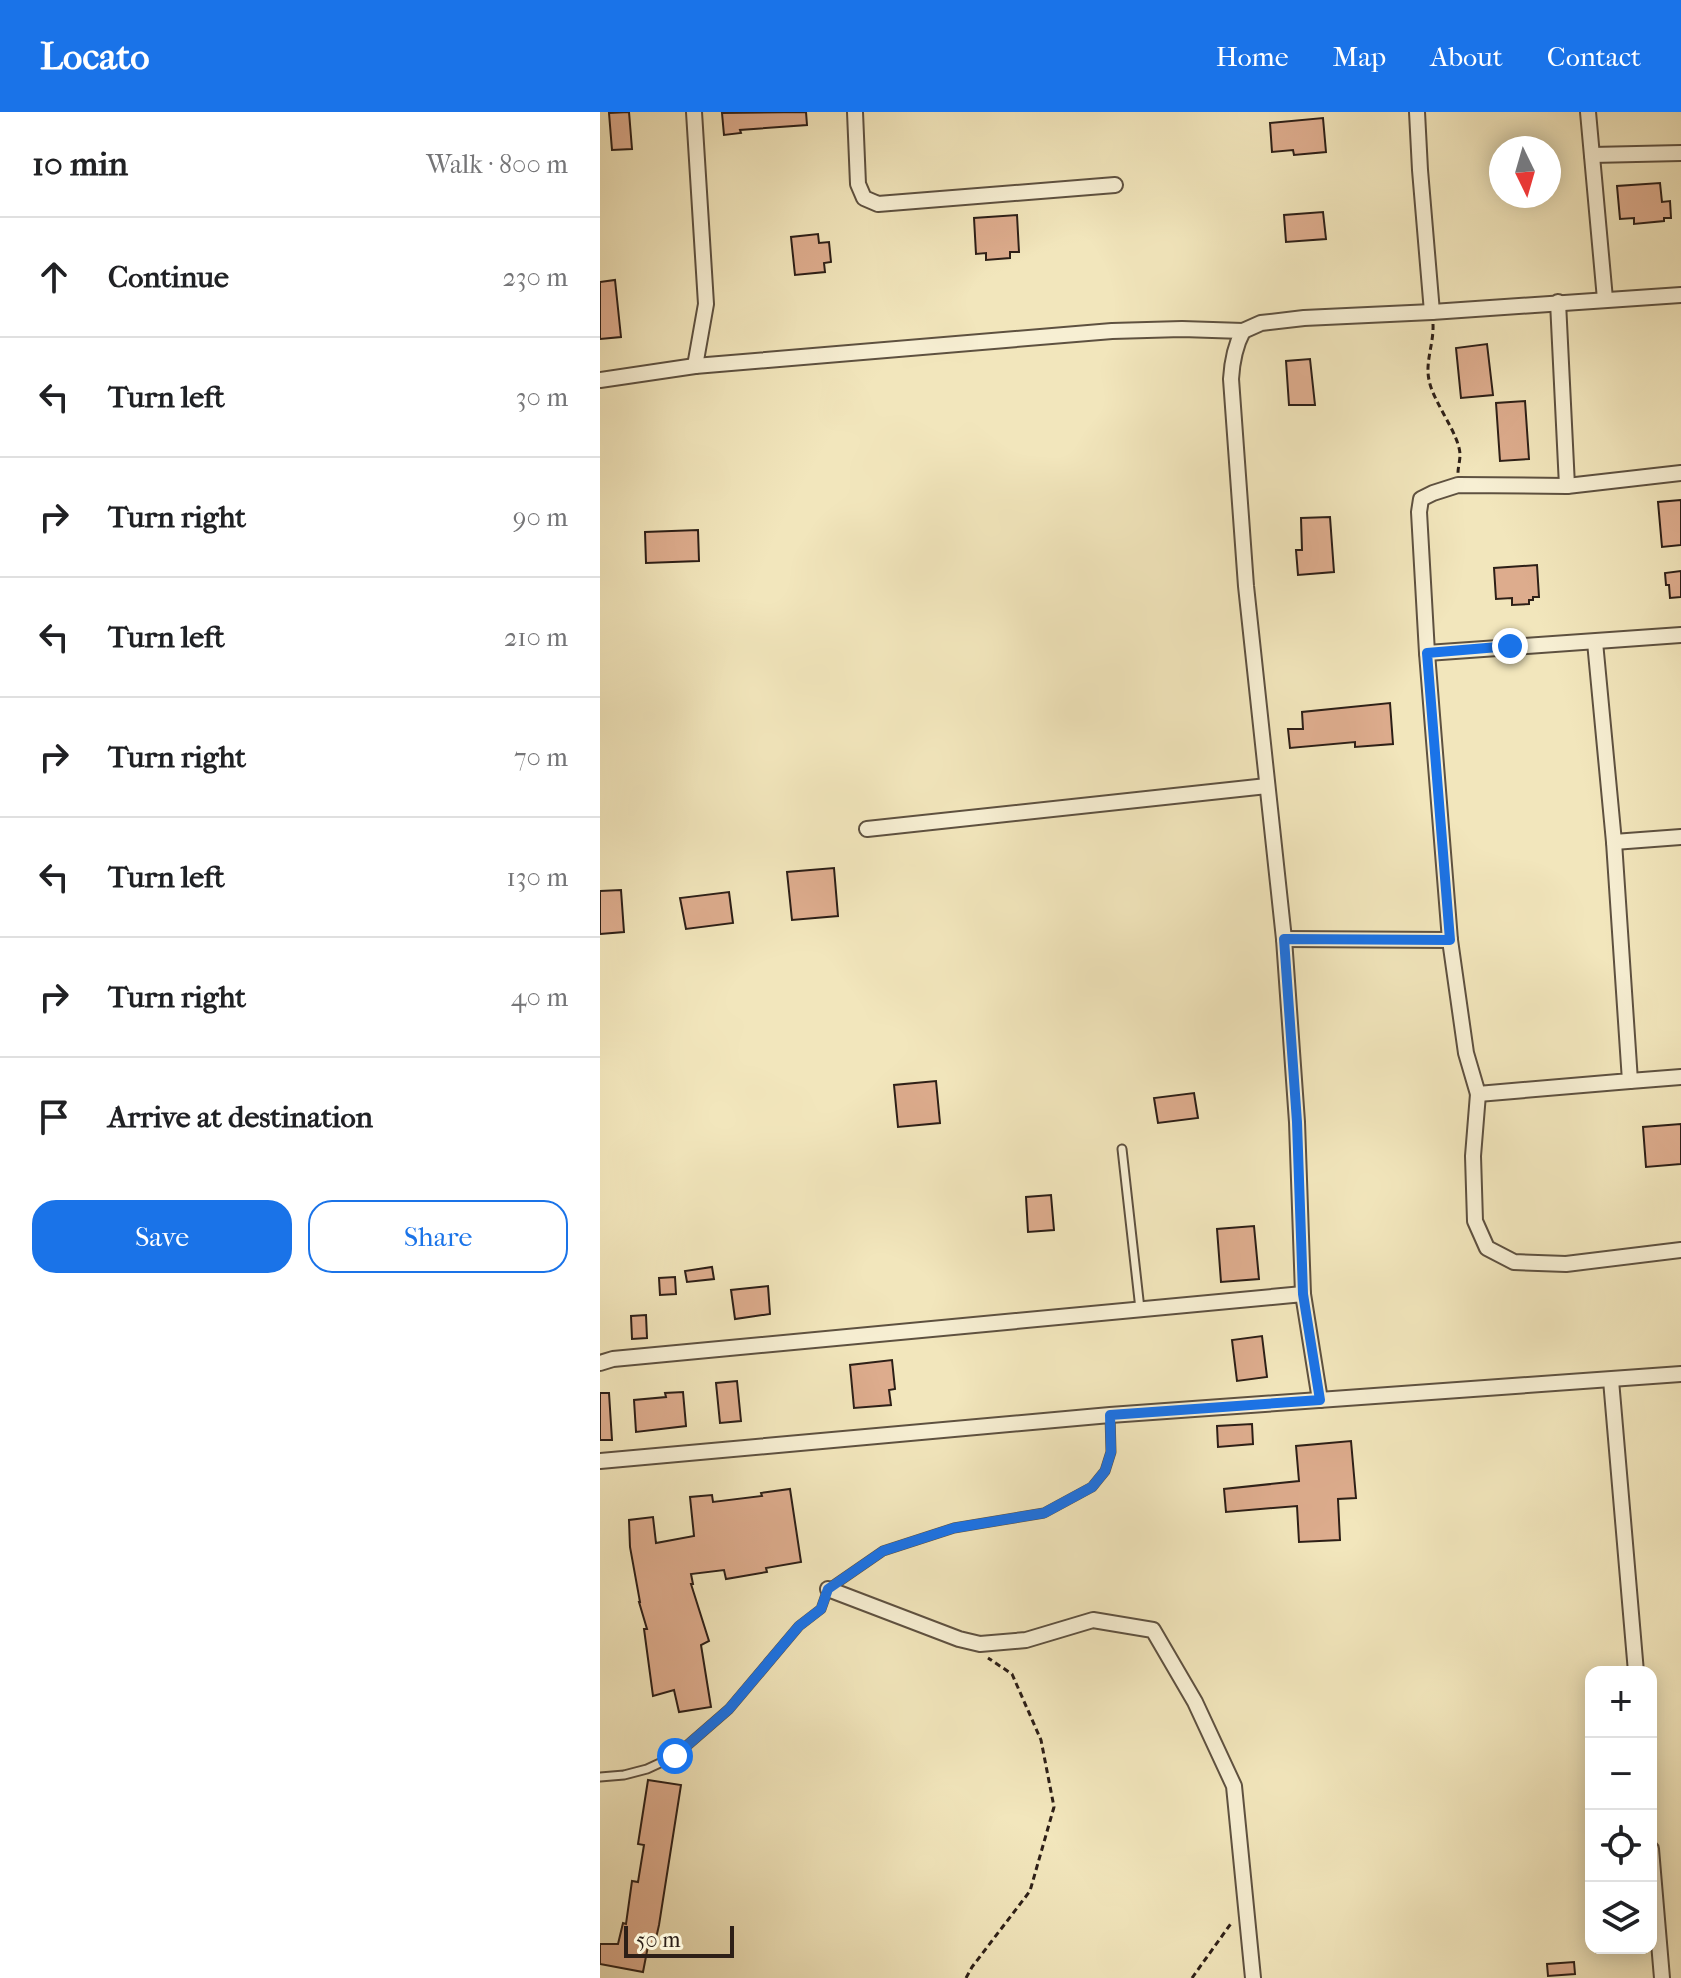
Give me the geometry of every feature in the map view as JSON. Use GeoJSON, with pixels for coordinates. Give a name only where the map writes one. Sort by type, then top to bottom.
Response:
{"type":"FeatureCollection","features":[{"type":"Feature","properties":{"kind":"street"},"geometry":{"type":"LineString","coordinates":[[694,112],[706,304],[695,366]]}},
{"type":"Feature","properties":{"kind":"street"},"geometry":{"type":"LineString","coordinates":[[855,112],[858,184],[864,198],[878,204],[1115,185]]}},
{"type":"Feature","properties":{"kind":"street"},"geometry":{"type":"LineString","coordinates":[[1417,112],[1432,312]]}},
{"type":"Feature","properties":{"kind":"street"},"geometry":{"type":"LineString","coordinates":[[1588,112],[1605,299]]}},
{"type":"Feature","properties":{"kind":"street"},"geometry":{"type":"LineString","coordinates":[[1592,155],[1681,153]]}},
{"type":"Feature","properties":{"kind":"street"},"geometry":{"type":"LineString","coordinates":[[600,380],[695,366],[1112,331],[1243,331],[1261,323],[1304,318],[1681,295]]}},
{"type":"Feature","properties":{"kind":"street"},"geometry":{"type":"LineString","coordinates":[[1558,302],[1567,486]]}},
{"type":"Feature","properties":{"kind":"street"},"geometry":{"type":"LineString","coordinates":[[1243,331],[1237,343],[1231,379],[1246,586],[1284,939],[1297,1122],[1303,1294],[1320,1400]]}},
{"type":"Feature","properties":{"kind":"street"},"geometry":{"type":"LineString","coordinates":[[1681,473],[1567,486],[1458,485],[1421,499],[1419,512],[1450,940],[1466,1053],[1478,1094],[1473,1156],[1475,1221],[1487,1248],[1514,1262],[1566,1264],[1681,1250]]}},
{"type":"Feature","properties":{"kind":"street"},"geometry":{"type":"LineString","coordinates":[[1427,653],[1681,635]]}},
{"type":"Feature","properties":{"kind":"street"},"geometry":{"type":"LineString","coordinates":[[1595,642],[1614,842],[1630,1081]]}},
{"type":"Feature","properties":{"kind":"street"},"geometry":{"type":"LineString","coordinates":[[867,829],[1267,786]]}},
{"type":"Feature","properties":{"kind":"street"},"geometry":{"type":"LineString","coordinates":[[1614,842],[1681,837]]}},
{"type":"Feature","properties":{"kind":"street"},"geometry":{"type":"LineString","coordinates":[[1284,939],[1450,940]]}},
{"type":"Feature","properties":{"kind":"street"},"geometry":{"type":"LineString","coordinates":[[1478,1094],[1681,1077]]}},
{"type":"Feature","properties":{"kind":"street"},"geometry":{"type":"LineString","coordinates":[[600,1363],[613,1359],[1303,1294]]}},
{"type":"Feature","properties":{"kind":"street"},"geometry":{"type":"LineString","coordinates":[[600,1461],[1110,1415],[1681,1374]]}},
{"type":"Feature","properties":{"kind":"street"},"geometry":{"type":"LineString","coordinates":[[1611,1380],[1635,1666]]}},
{"type":"Feature","properties":{"kind":"street"},"geometry":{"type":"LineString","coordinates":[[828,1589],[959,1639],[980,1644],[1026,1640],[1093,1620],[1153,1630],[1195,1702],[1234,1786],[1253,1978]]}},
{"type":"Feature","properties":{"kind":"street"},"geometry":{"type":"LineString","coordinates":[[1654,1882],[1662,1978]]}},
{"type":"Feature","properties":{"kind":"lane"},"geometry":{"type":"LineString","coordinates":[[1122,1149],[1140,1309]]}},
{"type":"Feature","properties":{"kind":"lane"},"geometry":{"type":"LineString","coordinates":[[600,1777],[647,1769],[675,1756],[729,1709],[799,1626],[821,1609],[828,1589],[883,1551],[954,1528],[1044,1513],[1092,1487],[1105,1471],[1111,1452],[1110,1415]]}},
{"type":"Feature","properties":{"kind":"path"},"geometry":{"type":"LineString","coordinates":[[1432,312],[1434,335],[1428,365],[1429,380],[1457,442],[1460,455],[1458,485]]}},
{"type":"Feature","properties":{"kind":"path"},"geometry":{"type":"LineString","coordinates":[[966,1978],[1030,1891],[1054,1807],[1041,1740],[1012,1674],[985,1657]]}},
{"type":"Feature","properties":{"kind":"path"},"geometry":{"type":"LineString","coordinates":[[1192,1978],[1246,1903]]}},
{"type":"Feature","properties":{"kind":"building"},"geometry":{"type":"Polygon","coordinates":[[[629,112],[632,149],[612,150],[609,113],[629,112]]]}},
{"type":"Feature","properties":{"kind":"building"},"geometry":{"type":"Polygon","coordinates":[[[806,112],[807,125],[740,130],[741,133],[724,135],[722,113],[806,112]]]}},
{"type":"Feature","properties":{"kind":"building"},"geometry":{"type":"Polygon","coordinates":[[[1323,118],[1326,152],[1294,155],[1293,150],[1272,152],[1270,123],[1323,118]]]}},
{"type":"Feature","properties":{"kind":"building"},"geometry":{"type":"Polygon","coordinates":[[[1660,183],[1662,202],[1670,201],[1671,218],[1634,224],[1634,218],[1620,219],[1617,186],[1660,183]]]}},
{"type":"Feature","properties":{"kind":"building"},"geometry":{"type":"Polygon","coordinates":[[[1323,212],[1326,239],[1286,242],[1284,215],[1323,212]]]}},
{"type":"Feature","properties":{"kind":"building"},"geometry":{"type":"Polygon","coordinates":[[[1017,215],[1019,252],[1010,252],[1010,258],[986,260],[986,253],[976,254],[974,218],[1017,215]]]}},
{"type":"Feature","properties":{"kind":"building"},"geometry":{"type":"Polygon","coordinates":[[[818,234],[819,243],[829,242],[831,262],[824,263],[825,272],[795,275],[791,237],[818,234]]]}},
{"type":"Feature","properties":{"kind":"building"},"geometry":{"type":"Polygon","coordinates":[[[615,280],[621,337],[600,339],[600,282],[615,280]]]}},
{"type":"Feature","properties":{"kind":"building"},"geometry":{"type":"Polygon","coordinates":[[[1487,344],[1493,395],[1461,398],[1456,348],[1487,344]]]}},
{"type":"Feature","properties":{"kind":"building"},"geometry":{"type":"Polygon","coordinates":[[[1310,359],[1315,405],[1289,405],[1286,361],[1310,359]]]}},
{"type":"Feature","properties":{"kind":"building"},"geometry":{"type":"Polygon","coordinates":[[[1525,401],[1529,459],[1500,461],[1496,403],[1525,401]]]}},
{"type":"Feature","properties":{"kind":"building"},"geometry":{"type":"Polygon","coordinates":[[[1681,500],[1681,545],[1662,547],[1658,502],[1681,500]]]}},
{"type":"Feature","properties":{"kind":"building"},"geometry":{"type":"Polygon","coordinates":[[[1330,517],[1334,572],[1298,575],[1296,550],[1302,550],[1301,518],[1330,517]]]}},
{"type":"Feature","properties":{"kind":"building"},"geometry":{"type":"Polygon","coordinates":[[[698,530],[699,561],[646,563],[645,532],[698,530]]]}},
{"type":"Feature","properties":{"kind":"building"},"geometry":{"type":"Polygon","coordinates":[[[1537,565],[1539,597],[1533,597],[1529,604],[1512,605],[1512,598],[1496,599],[1494,568],[1537,565]]]}},
{"type":"Feature","properties":{"kind":"building"},"geometry":{"type":"Polygon","coordinates":[[[1681,571],[1681,597],[1670,598],[1665,573],[1681,571]]]}},
{"type":"Feature","properties":{"kind":"building"},"geometry":{"type":"Polygon","coordinates":[[[1390,703],[1393,744],[1355,747],[1355,742],[1290,748],[1288,729],[1303,729],[1302,712],[1390,703]]]}},
{"type":"Feature","properties":{"kind":"building"},"geometry":{"type":"Polygon","coordinates":[[[834,868],[838,916],[792,920],[787,872],[834,868]]]}},
{"type":"Feature","properties":{"kind":"building"},"geometry":{"type":"Polygon","coordinates":[[[621,890],[624,932],[600,934],[600,891],[621,890]]]}},
{"type":"Feature","properties":{"kind":"building"},"geometry":{"type":"Polygon","coordinates":[[[729,892],[733,923],[686,929],[680,898],[729,892]]]}},
{"type":"Feature","properties":{"kind":"building"},"geometry":{"type":"Polygon","coordinates":[[[936,1081],[940,1123],[898,1127],[894,1085],[936,1081]]]}},
{"type":"Feature","properties":{"kind":"building"},"geometry":{"type":"Polygon","coordinates":[[[1194,1093],[1198,1118],[1158,1123],[1154,1098],[1194,1093]]]}},
{"type":"Feature","properties":{"kind":"building"},"geometry":{"type":"Polygon","coordinates":[[[1681,1124],[1681,1164],[1646,1167],[1643,1127],[1681,1124]]]}},
{"type":"Feature","properties":{"kind":"building"},"geometry":{"type":"Polygon","coordinates":[[[1051,1195],[1054,1230],[1028,1232],[1026,1197],[1051,1195]]]}},
{"type":"Feature","properties":{"kind":"building"},"geometry":{"type":"Polygon","coordinates":[[[1254,1226],[1259,1279],[1221,1282],[1217,1229],[1254,1226]]]}},
{"type":"Feature","properties":{"kind":"building"},"geometry":{"type":"Polygon","coordinates":[[[712,1267],[714,1279],[687,1282],[685,1271],[712,1267]]]}},
{"type":"Feature","properties":{"kind":"building"},"geometry":{"type":"Polygon","coordinates":[[[675,1277],[676,1294],[660,1295],[659,1278],[675,1277]]]}},
{"type":"Feature","properties":{"kind":"building"},"geometry":{"type":"Polygon","coordinates":[[[768,1286],[770,1314],[735,1319],[731,1290],[768,1286]]]}},
{"type":"Feature","properties":{"kind":"building"},"geometry":{"type":"Polygon","coordinates":[[[646,1315],[647,1338],[632,1339],[631,1316],[646,1315]]]}},
{"type":"Feature","properties":{"kind":"building"},"geometry":{"type":"Polygon","coordinates":[[[1262,1336],[1267,1377],[1237,1381],[1232,1340],[1262,1336]]]}},
{"type":"Feature","properties":{"kind":"building"},"geometry":{"type":"Polygon","coordinates":[[[892,1360],[895,1389],[889,1390],[891,1405],[854,1408],[850,1365],[892,1360]]]}},
{"type":"Feature","properties":{"kind":"building"},"geometry":{"type":"Polygon","coordinates":[[[737,1381],[741,1421],[720,1423],[716,1383],[737,1381]]]}},
{"type":"Feature","properties":{"kind":"building"},"geometry":{"type":"Polygon","coordinates":[[[683,1392],[686,1426],[636,1432],[634,1400],[683,1392]]]}},
{"type":"Feature","properties":{"kind":"building"},"geometry":{"type":"Polygon","coordinates":[[[600,1393],[609,1393],[612,1440],[600,1440],[600,1393]]]}},
{"type":"Feature","properties":{"kind":"building"},"geometry":{"type":"Polygon","coordinates":[[[1252,1424],[1253,1444],[1218,1447],[1217,1426],[1252,1424]]]}},
{"type":"Feature","properties":{"kind":"building"},"geometry":{"type":"Polygon","coordinates":[[[1351,1441],[1356,1498],[1338,1499],[1340,1540],[1299,1542],[1297,1506],[1226,1512],[1224,1489],[1299,1481],[1296,1446],[1351,1441]]]}},
{"type":"Feature","properties":{"kind":"building"},"geometry":{"type":"Polygon","coordinates":[[[790,1489],[801,1562],[726,1579],[724,1570],[691,1574],[691,1584],[709,1641],[701,1645],[711,1707],[679,1712],[674,1690],[653,1696],[644,1629],[647,1629],[639,1602],[629,1520],[653,1517],[656,1543],[694,1536],[690,1497],[712,1495],[713,1502],[790,1489]]]}},
{"type":"Feature","properties":{"kind":"building"},"geometry":{"type":"Polygon","coordinates":[[[648,1780],[681,1785],[659,1925],[654,1947],[648,1946],[643,1972],[600,1964],[600,1944],[618,1944],[623,1923],[626,1924],[632,1881],[638,1882],[644,1845],[638,1844],[648,1780]]]}},
{"type":"Feature","properties":{"kind":"building"},"geometry":{"type":"Polygon","coordinates":[[[1574,1962],[1575,1974],[1548,1976],[1547,1964],[1574,1962]]]}},
{"type":"Feature","properties":{"kind":"route"},"geometry":{"type":"LineString","coordinates":[[675,1756],[729,1709],[799,1626],[821,1609],[828,1589],[883,1551],[954,1528],[1044,1513],[1092,1487],[1105,1471],[1111,1452],[1110,1415],[1320,1400],[1303,1294],[1297,1122],[1284,939],[1450,940],[1427,653],[1510,646]]}}]}
